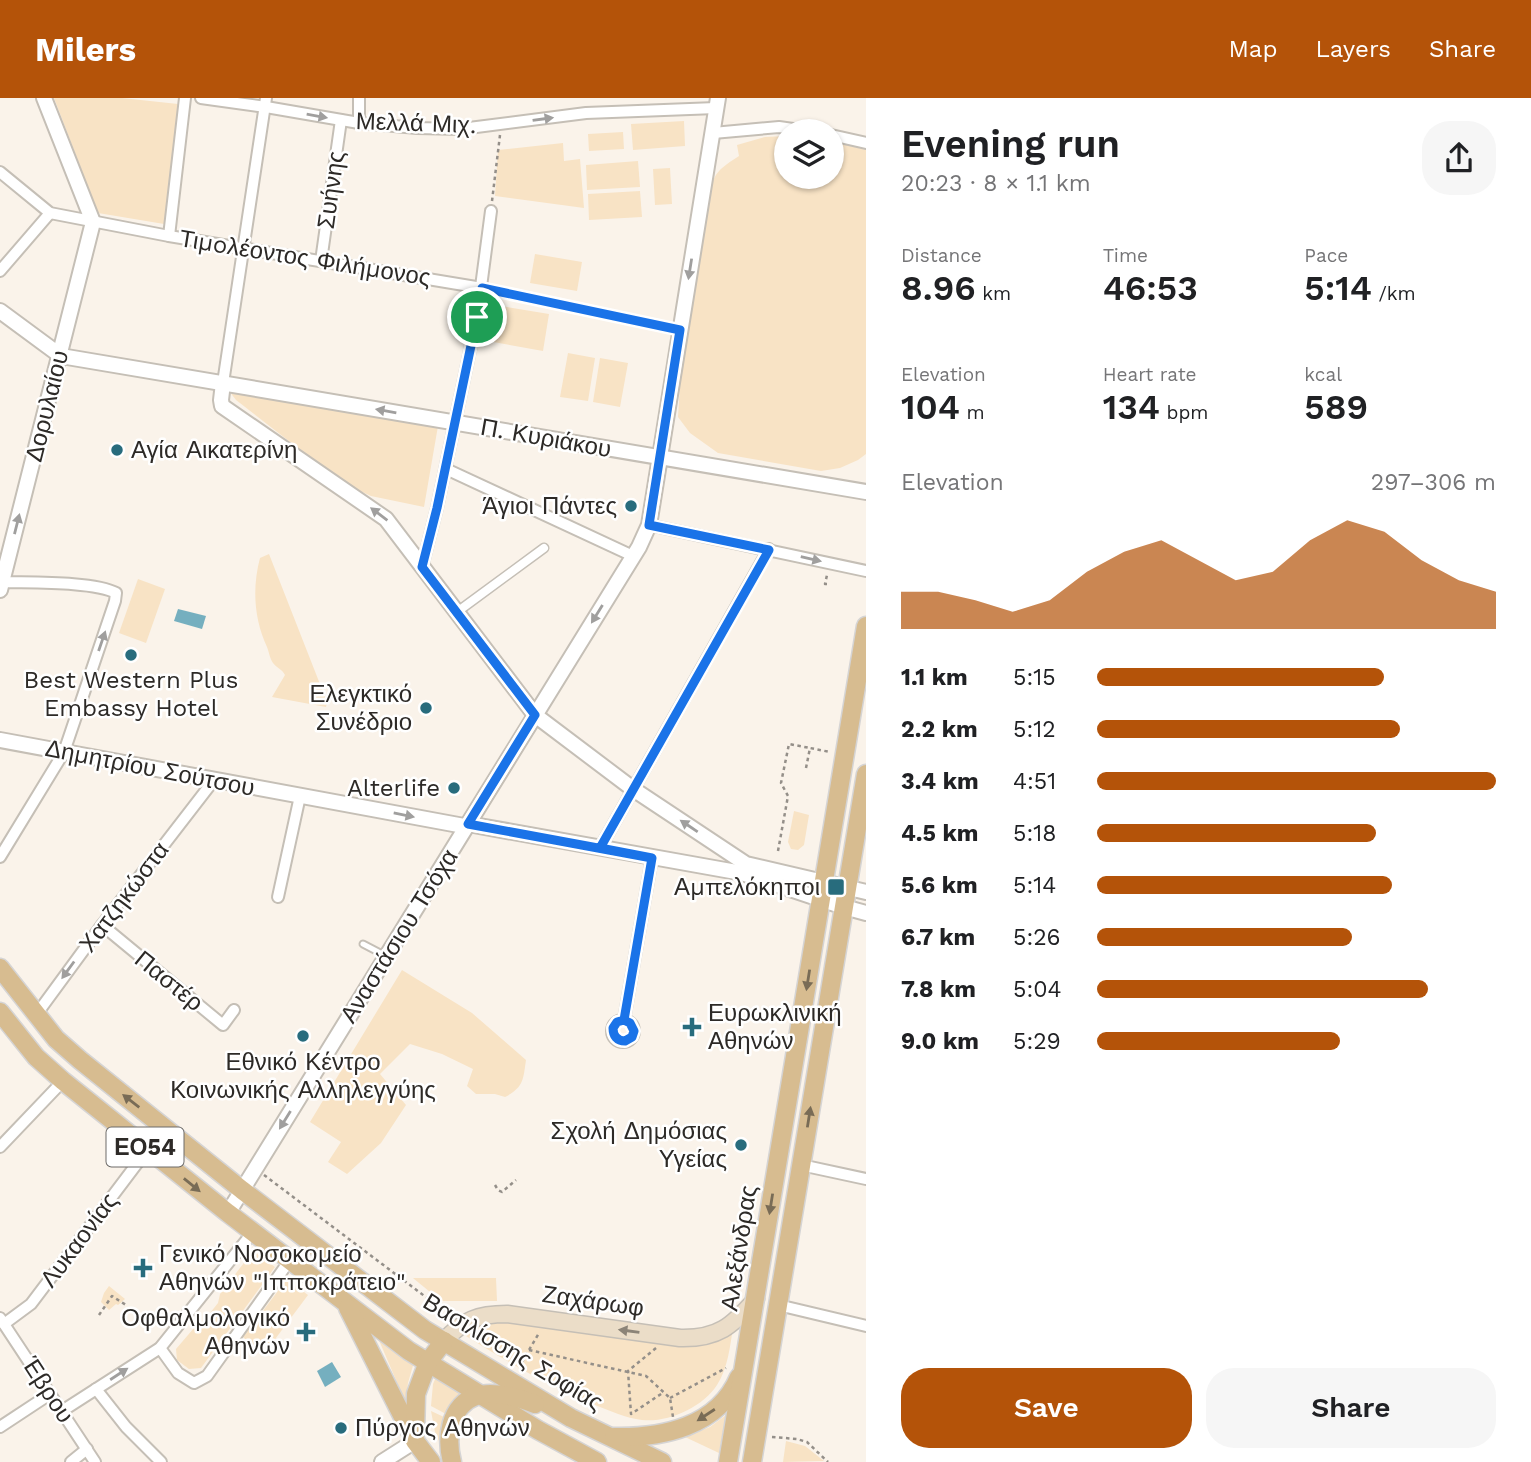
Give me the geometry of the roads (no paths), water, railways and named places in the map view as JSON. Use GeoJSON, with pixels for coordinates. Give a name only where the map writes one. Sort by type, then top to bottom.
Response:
{"type":"FeatureCollection","features":[{"type":"Feature","properties":{"kind":"main road","name":"Αλεξάνδρας"},"geometry":{"type":"LineString","coordinates":[[728,1462],[737,1364],[756,1298],[866,626]]}},
{"type":"Feature","properties":{"kind":"main road","name":"Αλεξάνδρας"},"geometry":{"type":"LineString","coordinates":[[752,1462],[866,774]]}},
{"type":"Feature","properties":{"kind":"main road","name":"Βασιλίσσης Σοφίας"},"geometry":{"type":"LineString","coordinates":[[0,968],[56,1039],[80,1060],[242,1190],[406,1316],[570,1418],[662,1462]]}},
{"type":"Feature","properties":{"kind":"main road","name":"Βασιλίσσης Σοφίας"},"geometry":{"type":"LineString","coordinates":[[0,1012],[36,1057],[63,1080],[228,1213],[409,1351],[538,1430],[597,1462]]}},
{"type":"Feature","properties":{"kind":"main road","name":"Ζαχάρωφ"},"geometry":{"type":"LineString","coordinates":[[415,1441],[416,1394],[428,1362],[444,1341],[464,1322],[485,1315],[507,1314],[697,1338],[737,1321],[756,1298]]}},
{"type":"Feature","properties":{"kind":"main road","name":"ΕΟ54"},"geometry":{"type":"LineString","coordinates":[[345,1302],[415,1441],[431,1462]]}},
{"type":"Feature","properties":{"kind":"main road"},"geometry":{"type":"LineString","coordinates":[[606,1436],[655,1435],[675,1431],[699,1421],[718,1407],[736,1384],[737,1364]]}},
{"type":"Feature","properties":{"kind":"main road"},"geometry":{"type":"LineString","coordinates":[[452,1462],[449,1441],[453,1422],[467,1401],[482,1395],[531,1402],[570,1418]]}},
{"type":"Feature","properties":{"kind":"street"},"geometry":{"type":"LineString","coordinates":[[44,98],[93,222]]}},
{"type":"Feature","properties":{"kind":"street"},"geometry":{"type":"LineString","coordinates":[[169,236],[185,98]]}},
{"type":"Feature","properties":{"kind":"street","name":"Μελλά Μιχ."},"geometry":{"type":"LineString","coordinates":[[201,98],[266,102],[359,123],[461,130],[586,113],[717,103]]}},
{"type":"Feature","properties":{"kind":"street"},"geometry":{"type":"LineString","coordinates":[[359,98],[359,123]]}},
{"type":"Feature","properties":{"kind":"street"},"geometry":{"type":"LineString","coordinates":[[266,102],[223,383],[222,406],[386,519],[535,715],[633,789],[746,864],[823,891],[847,888],[866,892]]}},
{"type":"Feature","properties":{"kind":"street","name":"Αναστάσιου Τσόχα"},"geometry":{"type":"LineString","coordinates":[[228,1213],[633,556],[649,525],[717,103]]}},
{"type":"Feature","properties":{"kind":"street","name":"Συήνης"},"geometry":{"type":"LineString","coordinates":[[321,261],[341,120]]}},
{"type":"Feature","properties":{"kind":"street"},"geometry":{"type":"LineString","coordinates":[[713,133],[774,127]]}},
{"type":"Feature","properties":{"kind":"street"},"geometry":{"type":"LineString","coordinates":[[844,138],[866,143]]}},
{"type":"Feature","properties":{"kind":"street"},"geometry":{"type":"LineString","coordinates":[[0,172],[50,213],[0,271]]}},
{"type":"Feature","properties":{"kind":"street"},"geometry":{"type":"LineString","coordinates":[[422,567],[446,468],[482,288],[491,211]]}},
{"type":"Feature","properties":{"kind":"street","name":"Τιμoλέοντος Φιλήμονος"},"geometry":{"type":"LineString","coordinates":[[50,213],[169,236],[482,288],[680,330]]}},
{"type":"Feature","properties":{"kind":"street","name":"Δορυλαίου"},"geometry":{"type":"LineString","coordinates":[[1,586],[93,222]]}},
{"type":"Feature","properties":{"kind":"street"},"geometry":{"type":"LineString","coordinates":[[0,311],[61,356]]}},
{"type":"Feature","properties":{"kind":"street","name":"Π. Κυριάκου"},"geometry":{"type":"LineString","coordinates":[[61,356],[866,492]]}},
{"type":"Feature","properties":{"kind":"street"},"geometry":{"type":"LineString","coordinates":[[446,468],[633,556]]}},
{"type":"Feature","properties":{"kind":"street"},"geometry":{"type":"LineString","coordinates":[[649,525],[866,571]]}},
{"type":"Feature","properties":{"kind":"street"},"geometry":{"type":"LineString","coordinates":[[457,612],[544,548]]}},
{"type":"Feature","properties":{"kind":"street"},"geometry":{"type":"LineString","coordinates":[[600,848],[769,550]]}},
{"type":"Feature","properties":{"kind":"street"},"geometry":{"type":"LineString","coordinates":[[0,857],[64,752],[116,593],[110,589],[82,586],[1,586]]}},
{"type":"Feature","properties":{"kind":"street","name":"Δημητρίου Σούτσου"},"geometry":{"type":"LineString","coordinates":[[0,740],[464,826],[468,824],[742,873],[823,891],[844,907],[866,913]]}},
{"type":"Feature","properties":{"kind":"street","name":"Χατζηκώστα"},"geometry":{"type":"LineString","coordinates":[[36,1015],[214,780]]}},
{"type":"Feature","properties":{"kind":"street"},"geometry":{"type":"LineString","coordinates":[[278,897],[300,796]]}},
{"type":"Feature","properties":{"kind":"street"},"geometry":{"type":"LineString","coordinates":[[624,1020],[652,858]]}},
{"type":"Feature","properties":{"kind":"street","name":"Παστέρ"},"geometry":{"type":"LineString","coordinates":[[102,925],[223,1025],[234,1010]]}},
{"type":"Feature","properties":{"kind":"street"},"geometry":{"type":"LineString","coordinates":[[0,1147],[63,1080]]}},
{"type":"Feature","properties":{"kind":"street","name":"Λυκαονίας"},"geometry":{"type":"LineString","coordinates":[[3,1328],[31,1304],[148,1149]]}},
{"type":"Feature","properties":{"kind":"street"},"geometry":{"type":"LineString","coordinates":[[801,1165],[866,1179]]}},
{"type":"Feature","properties":{"kind":"street"},"geometry":{"type":"LineString","coordinates":[[62,1411],[160,1348],[253,1232]]}},
{"type":"Feature","properties":{"kind":"street"},"geometry":{"type":"LineString","coordinates":[[160,1348],[178,1373],[194,1383],[207,1376],[290,1260]]}},
{"type":"Feature","properties":{"kind":"street"},"geometry":{"type":"LineString","coordinates":[[778,1305],[866,1326]]}},
{"type":"Feature","properties":{"kind":"street","name":"Έβρου"},"geometry":{"type":"LineString","coordinates":[[3,1328],[95,1462]]}},
{"type":"Feature","properties":{"kind":"street"},"geometry":{"type":"LineString","coordinates":[[96,1390],[126,1427],[161,1462]]}},
{"type":"Feature","properties":{"kind":"street"},"geometry":{"type":"LineString","coordinates":[[0,1427],[50,1394]]}},
{"type":"Feature","properties":{"kind":"street"},"geometry":{"type":"LineString","coordinates":[[382,1462],[415,1441]]}},
{"type":"Feature","properties":{"kind":"street"},"geometry":{"type":"LineString","coordinates":[[71,1462],[87,1449]]}},
{"type":"Feature","properties":{"kind":"lane"},"geometry":{"type":"LineString","coordinates":[[363,944],[386,957]]}},
{"type":"Feature","properties":{"kind":"water"},"geometry":{"type":"Polygon","coordinates":[[[178,609],[206,616],[202,629],[174,621],[178,609]]]}},
{"type":"Feature","properties":{"kind":"water"},"geometry":{"type":"Polygon","coordinates":[[[332,1362],[341,1377],[325,1387],[317,1371],[332,1362]]]}},
{"type":"Feature","properties":{"kind":"place","name":"Αγία Αικατερίνη"},"geometry":{"type":"Point","coordinates":[117,450]}},
{"type":"Feature","properties":{"kind":"place","name":"Άγιοι Πάντες"},"geometry":{"type":"Point","coordinates":[631,506]}},
{"type":"Feature","properties":{"kind":"place","name":"Best Western Plus Embassy Hotel"},"geometry":{"type":"Point","coordinates":[131,655]}},
{"type":"Feature","properties":{"kind":"place","name":"Ελεγκτικό Συνέδριο"},"geometry":{"type":"Point","coordinates":[426,708]}},
{"type":"Feature","properties":{"kind":"place","name":"Alterlife"},"geometry":{"type":"Point","coordinates":[454,788]}},
{"type":"Feature","properties":{"kind":"place","name":"Αμπελόκηποι"},"geometry":{"type":"Point","coordinates":[836,887]}},
{"type":"Feature","properties":{"kind":"place","name":"Ευρωκλινική Αθηνών"},"geometry":{"type":"Point","coordinates":[692,1027]}},
{"type":"Feature","properties":{"kind":"place","name":"Εθνικό Κέντρο Κοινωνικής Αλληλεγγύης"},"geometry":{"type":"Point","coordinates":[303,1036]}},
{"type":"Feature","properties":{"kind":"place","name":"Σχολή Δημόσιας Υγείας"},"geometry":{"type":"Point","coordinates":[741,1145]}},
{"type":"Feature","properties":{"kind":"place","name":"Γενικό Νοσοκομείο Αθηνών \"Ιπποκράτειο\""},"geometry":{"type":"Point","coordinates":[143,1268]}},
{"type":"Feature","properties":{"kind":"place","name":"Οφθαλμολογικό Αθηνών"},"geometry":{"type":"Point","coordinates":[306,1332]}},
{"type":"Feature","properties":{"kind":"place","name":"Πύργος Αθηνών"},"geometry":{"type":"Point","coordinates":[341,1428]}}]}
